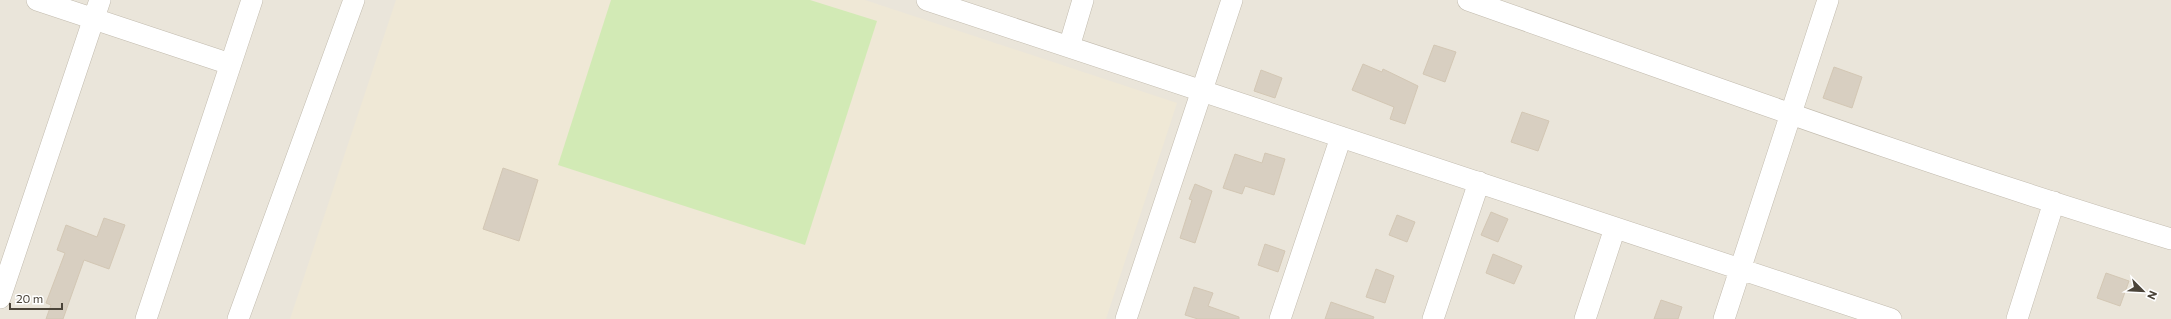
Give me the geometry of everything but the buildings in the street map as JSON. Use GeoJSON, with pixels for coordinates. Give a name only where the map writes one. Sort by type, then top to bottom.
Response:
{"type":"FeatureCollection","features":[{"type":"Feature","properties":{"kind":"street"},"geometry":{"type":"LineString","coordinates":[[37,0],[97,9],[230,64]]}},
{"type":"Feature","properties":{"kind":"street"},"geometry":{"type":"LineString","coordinates":[[146,319],[252,0]]}},
{"type":"Feature","properties":{"kind":"street"},"geometry":{"type":"LineString","coordinates":[[238,319],[354,0]]}},
{"type":"Feature","properties":{"kind":"street"},"geometry":{"type":"LineString","coordinates":[[927,0],[1479,182],[1740,270],[1862,314],[1891,319]]}},
{"type":"Feature","properties":{"kind":"street"},"geometry":{"type":"LineString","coordinates":[[1069,47],[1083,0]]}},
{"type":"Feature","properties":{"kind":"street"},"geometry":{"type":"LineString","coordinates":[[1126,319],[1232,0]]}},
{"type":"Feature","properties":{"kind":"street"},"geometry":{"type":"LineString","coordinates":[[1468,0],[1791,114],[2054,202],[2171,239]]}},
{"type":"Feature","properties":{"kind":"street"},"geometry":{"type":"LineString","coordinates":[[1724,319],[1828,0]]}},
{"type":"Feature","properties":{"kind":"street"},"geometry":{"type":"LineString","coordinates":[[0,298],[97,9]]}},
{"type":"Feature","properties":{"kind":"street"},"geometry":{"type":"LineString","coordinates":[[1280,319],[1340,137]]}},
{"type":"Feature","properties":{"kind":"street"},"geometry":{"type":"LineString","coordinates":[[1433,319],[1479,182]]}},
{"type":"Feature","properties":{"kind":"street"},"geometry":{"type":"LineString","coordinates":[[2017,319],[2054,202]]}},
{"type":"Feature","properties":{"kind":"street"},"geometry":{"type":"LineString","coordinates":[[1585,319],[1615,228]]}},
{"type":"Feature","properties":{"kind":"shaded area"},"geometry":{"type":"Polygon","coordinates":[[[0,0],[2171,0],[2171,319],[0,319],[0,0]]]}},
{"type":"Feature","properties":{"kind":"shaded area"},"geometry":{"type":"Polygon","coordinates":[[[396,0],[865,0],[1177,103],[1106,319],[290,319],[396,0]]]}},
{"type":"Feature","properties":{"kind":"green space"},"geometry":{"type":"Polygon","coordinates":[[[611,0],[810,0],[877,21],[805,245],[558,165],[611,0]]]}}]}
